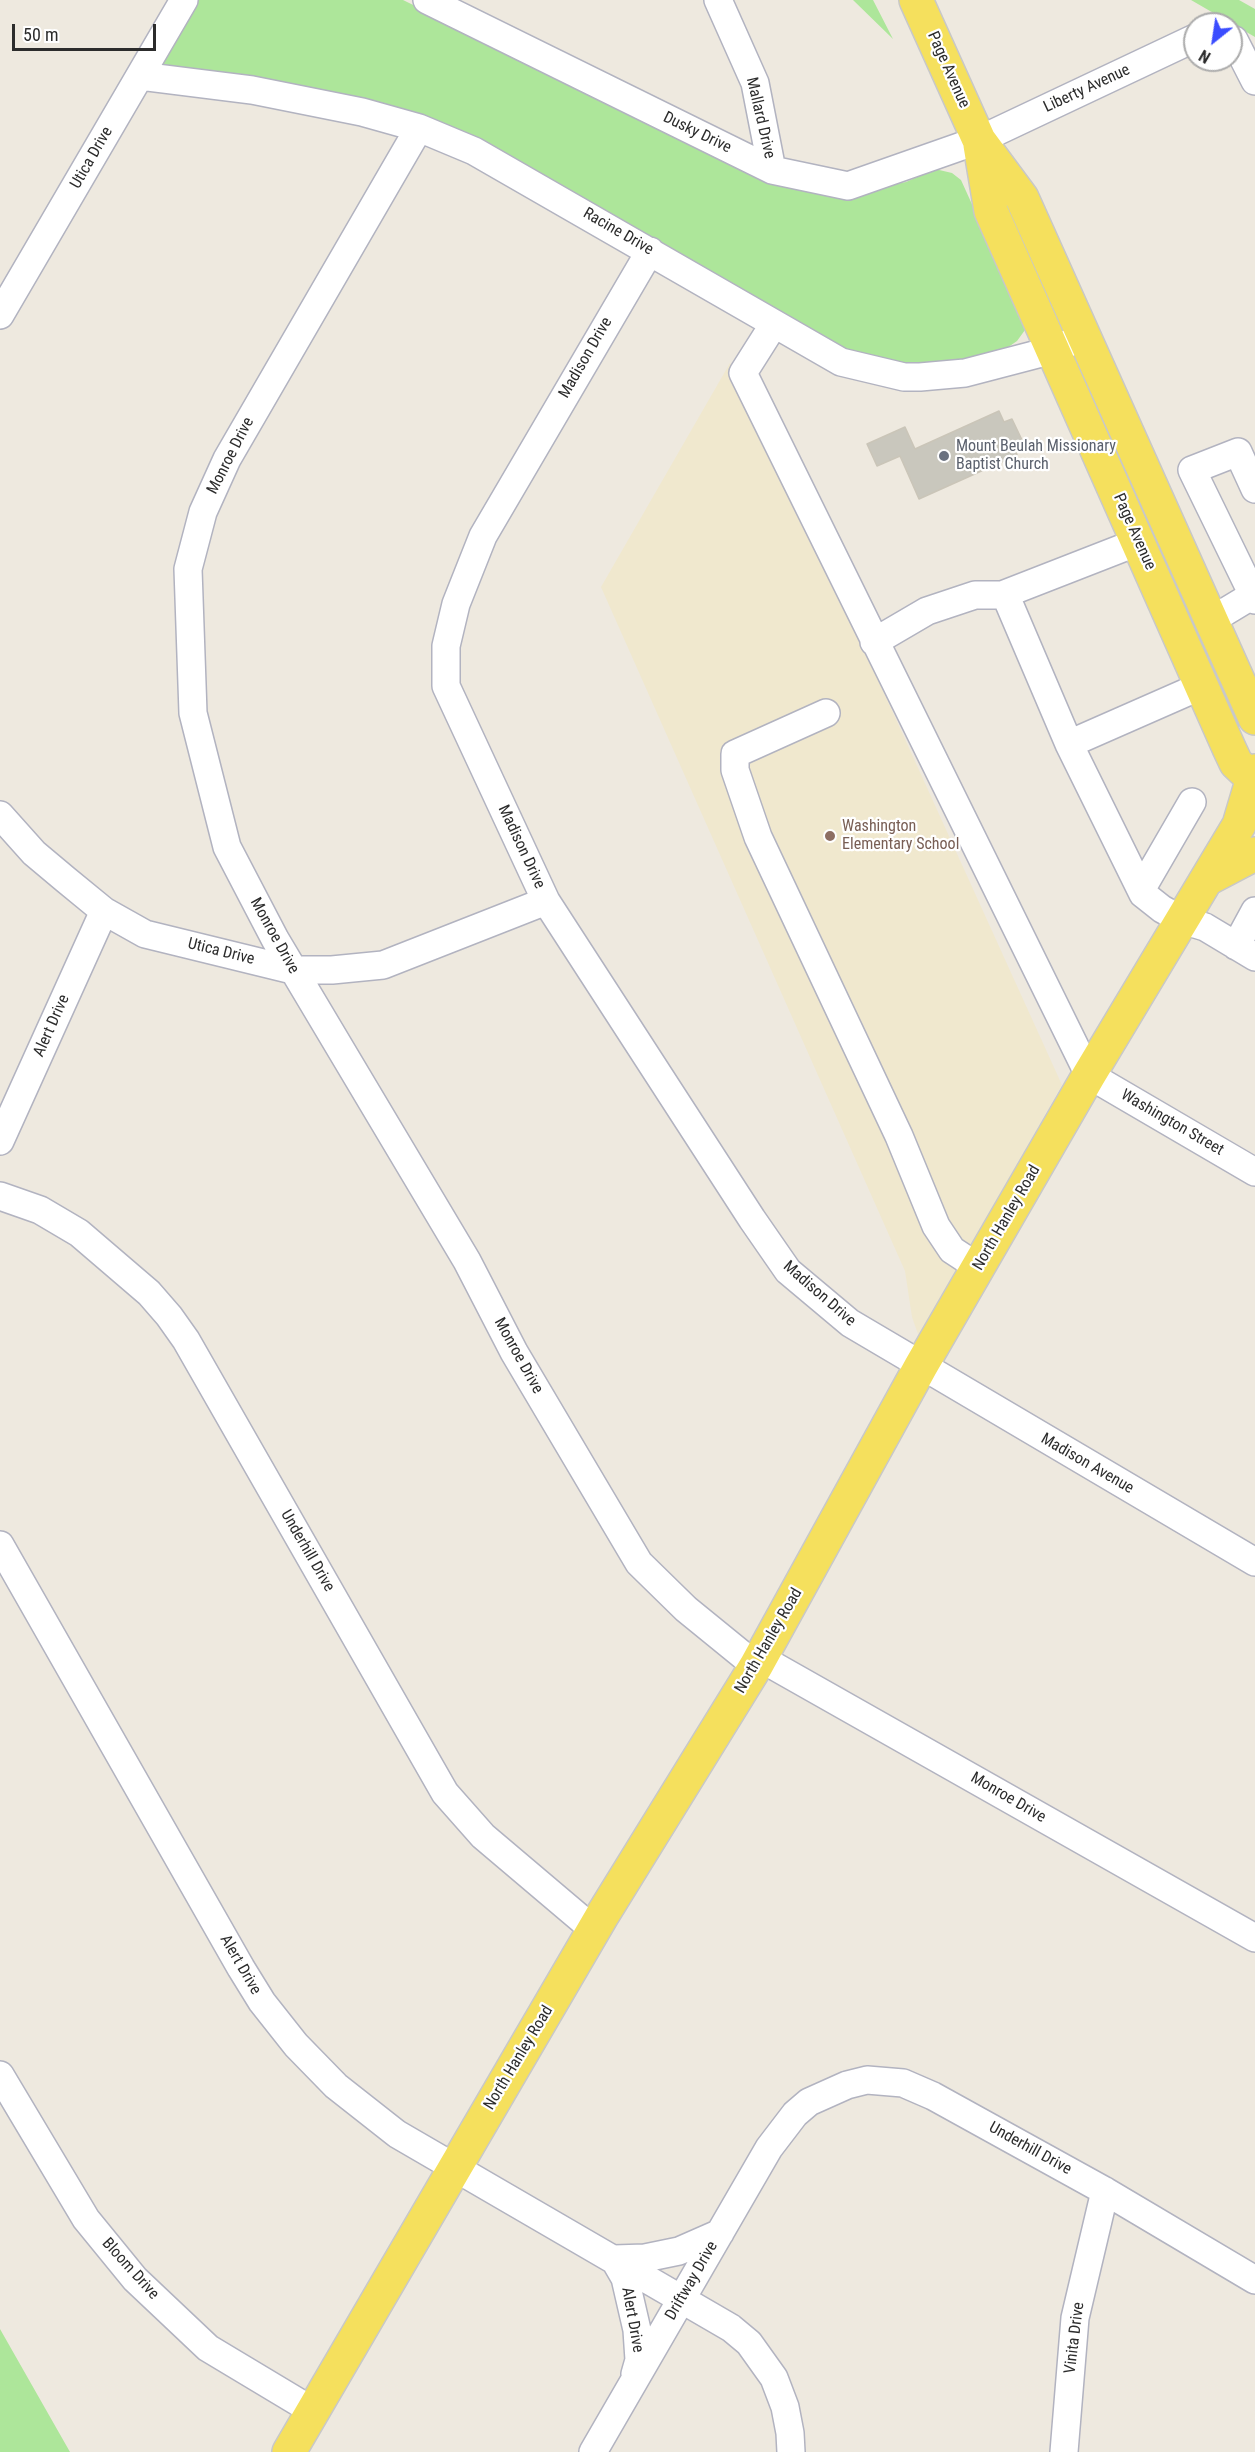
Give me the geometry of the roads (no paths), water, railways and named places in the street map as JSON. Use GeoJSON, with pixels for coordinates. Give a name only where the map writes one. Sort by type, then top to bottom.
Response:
{"type":"FeatureCollection","features":[{"type":"Feature","properties":{"kind":"main road","name":"Page Avenue"},"geometry":{"type":"LineString","coordinates":[[916,0],[979,140],[1022,198],[1255,718]]}},
{"type":"Feature","properties":{"kind":"main road","name":"Page Avenue"},"geometry":{"type":"LineString","coordinates":[[979,140],[991,211],[1236,763],[1254,777]]}},
{"type":"Feature","properties":{"kind":"main road"},"geometry":{"type":"LineString","coordinates":[[1201,686],[1244,726],[1255,732]]}},
{"type":"Feature","properties":{"kind":"main road","name":"North Hanley Road"},"geometry":{"type":"LineString","coordinates":[[289,2452],[594,1930],[758,1662],[921,1365],[1089,1075],[1182,920],[1247,819],[1254,777]]}},
{"type":"Feature","properties":{"kind":"main road"},"geometry":{"type":"LineString","coordinates":[[1209,878],[1255,854]]}},
{"type":"Feature","properties":{"kind":"street","name":"Dusky Drive"},"geometry":{"type":"LineString","coordinates":[[428,0],[772,170],[848,186],[979,140]]}},
{"type":"Feature","properties":{"kind":"street","name":"Mallard Drive"},"geometry":{"type":"LineString","coordinates":[[718,0],[755,83],[772,170]]}},
{"type":"Feature","properties":{"kind":"street","name":"Utica Drive"},"geometry":{"type":"LineString","coordinates":[[0,315],[140,76],[176,3]]}},
{"type":"Feature","properties":{"kind":"street","name":"Liberty Avenue"},"geometry":{"type":"LineString","coordinates":[[979,140],[1183,44]]}},
{"type":"Feature","properties":{"kind":"street"},"geometry":{"type":"LineString","coordinates":[[1243,58],[1255,81]]}},
{"type":"Feature","properties":{"kind":"street","name":"Racine Drive"},"geometry":{"type":"LineString","coordinates":[[140,76],[252,90],[362,112],[419,128],[474,151],[841,362],[904,378],[965,372],[1053,350],[1084,336]]}},
{"type":"Feature","properties":{"kind":"street","name":"Monroe Drive"},"geometry":{"type":"LineString","coordinates":[[419,128],[227,459],[203,512],[188,569],[194,713],[227,847],[292,970],[467,1261],[514,1352],[639,1563],[686,1609],[758,1662],[1255,1938]]}},
{"type":"Feature","properties":{"kind":"street","name":"Madison Drive"},"geometry":{"type":"LineString","coordinates":[[650,251],[483,536],[456,604],[446,646],[446,686],[546,901],[752,1220],[788,1271],[850,1323],[921,1365]]}},
{"type":"Feature","properties":{"kind":"street"},"geometry":{"type":"LineString","coordinates":[[774,324],[743,373],[1089,1075]]}},
{"type":"Feature","properties":{"kind":"street"},"geometry":{"type":"LineString","coordinates":[[1210,621],[1254,597],[1192,470],[1238,452],[1255,489]]}},
{"type":"Feature","properties":{"kind":"street"},"geometry":{"type":"LineString","coordinates":[[874,642],[927,610],[975,595],[1005,594],[1138,542]]}},
{"type":"Feature","properties":{"kind":"street"},"geometry":{"type":"LineString","coordinates":[[1005,594],[1069,744],[1141,890],[1158,907],[1182,920],[1205,927],[1249,948],[1255,911]]}},
{"type":"Feature","properties":{"kind":"street"},"geometry":{"type":"LineString","coordinates":[[1069,744],[1201,686]]}},
{"type":"Feature","properties":{"kind":"street"},"geometry":{"type":"LineString","coordinates":[[826,713],[735,754],[735,770],[758,837],[894,1125],[936,1226],[952,1250],[978,1267]]}},
{"type":"Feature","properties":{"kind":"street"},"geometry":{"type":"LineString","coordinates":[[1141,890],[1192,802]]}},
{"type":"Feature","properties":{"kind":"street","name":"Utica Drive"},"geometry":{"type":"LineString","coordinates":[[0,815],[34,853],[104,911],[145,934],[292,970],[332,970],[383,965],[546,901]]}},
{"type":"Feature","properties":{"kind":"street","name":"Alert Drive"},"geometry":{"type":"LineString","coordinates":[[0,1141],[104,911]]}},
{"type":"Feature","properties":{"kind":"street","name":"Washington Street"},"geometry":{"type":"LineString","coordinates":[[1089,1075],[1255,1172]]}},
{"type":"Feature","properties":{"kind":"street","name":"Underhill Drive"},"geometry":{"type":"LineString","coordinates":[[0,1196],[40,1210],[79,1233],[150,1293],[169,1316],[186,1340],[445,1792],[483,1836],[594,1930]]}},
{"type":"Feature","properties":{"kind":"street","name":"Madison Avenue"},"geometry":{"type":"LineString","coordinates":[[921,1365],[1255,1562]]}},
{"type":"Feature","properties":{"kind":"street","name":"Alert Drive"},"geometry":{"type":"LineString","coordinates":[[0,1545],[262,2002],[296,2045],[360,2107],[397,2134],[731,2328],[760,2357],[774,2378],[785,2407],[790,2433],[790,2452]]}},
{"type":"Feature","properties":{"kind":"street","name":"Bloom Drive"},"geometry":{"type":"LineString","coordinates":[[0,2075],[86,2219],[135,2279],[208,2348],[313,2411]]}},
{"type":"Feature","properties":{"kind":"street","name":"Underhill Drive"},"geometry":{"type":"LineString","coordinates":[[795,2114],[809,2102],[847,2085],[867,2080],[903,2083],[933,2096],[1105,2192],[1255,2280]]}},
{"type":"Feature","properties":{"kind":"street","name":"Driftway Drive"},"geometry":{"type":"LineString","coordinates":[[593,2452],[769,2148],[795,2114]]}},
{"type":"Feature","properties":{"kind":"street","name":"Vinita Drive"},"geometry":{"type":"LineString","coordinates":[[1065,2452],[1075,2318],[1105,2192]]}},
{"type":"Feature","properties":{"kind":"street"},"geometry":{"type":"LineString","coordinates":[[614,2259],[645,2258],[679,2251],[720,2233]]}},
{"type":"Feature","properties":{"kind":"street","name":"Alert Drive"},"geometry":{"type":"LineString","coordinates":[[614,2259],[625,2278],[637,2330],[639,2360],[633,2384]]}},
{"type":"Feature","properties":{"kind":"place","name":"Mount Beulah Missionary Baptist Church"},"geometry":{"type":"Point","coordinates":[944,456]}},
{"type":"Feature","properties":{"kind":"place","name":"Washington Elementary School"},"geometry":{"type":"Point","coordinates":[830,836]}}]}
